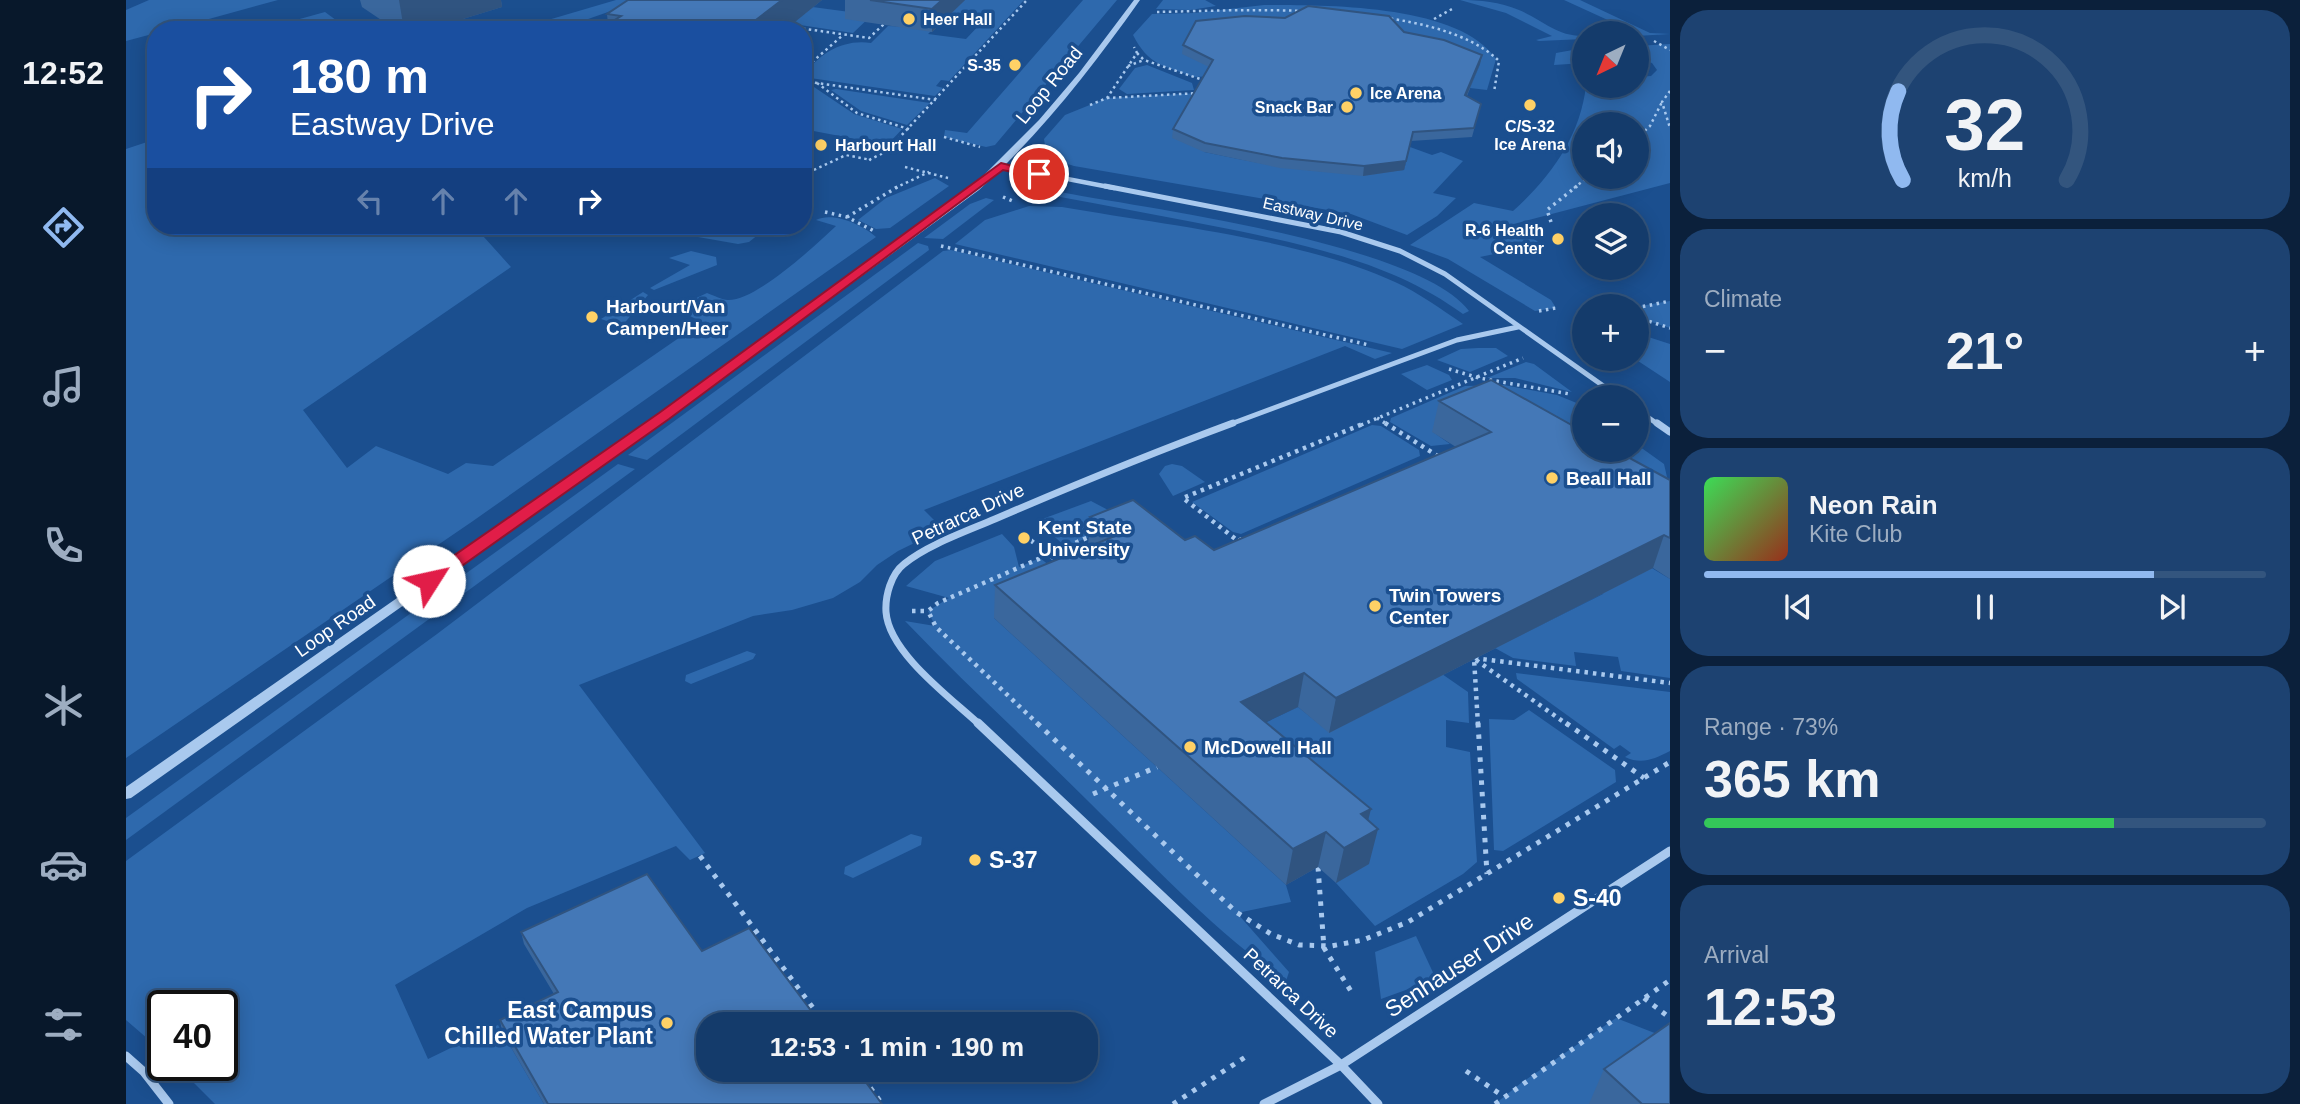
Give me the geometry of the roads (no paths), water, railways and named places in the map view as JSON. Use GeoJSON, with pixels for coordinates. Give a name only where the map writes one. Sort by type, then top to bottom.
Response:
{"type":"FeatureCollection","features":[{"type":"Feature","properties":{"kind":"street","name":"Loop Road"},"geometry":{"type":"LineString","coordinates":[[126,794],[642,432],[1001,166],[1049,116],[1137,0]]}},
{"type":"Feature","properties":{"kind":"street","name":"Eastway Drive"},"geometry":{"type":"LineString","coordinates":[[1001,166],[1341,232],[1400,251],[1445,274],[1602,385]]}},
{"type":"Feature","properties":{"kind":"street","name":"Petrarca Drive"},"geometry":{"type":"LineString","coordinates":[[1378,1104],[1341,1065],[906,655],[890,630],[886,611],[890,582],[903,564],[1114,467],[1457,340],[1518,327]]}},
{"type":"Feature","properties":{"kind":"street"},"geometry":{"type":"LineString","coordinates":[[1649,418],[1670,432]]}},
{"type":"Feature","properties":{"kind":"street","name":"Senhauser Drive"},"geometry":{"type":"LineString","coordinates":[[1264,1104],[1341,1065],[1670,851]]}},
{"type":"Feature","properties":{"kind":"street"},"geometry":{"type":"LineString","coordinates":[[126,1056],[144,1072],[169,1104]]}},
{"type":"Feature","properties":{"kind":"place","name":"Heer Hall"},"geometry":{"type":"Point","coordinates":[909,19]}},
{"type":"Feature","properties":{"kind":"place","name":"S-35"},"geometry":{"type":"Point","coordinates":[1015,65]}},
{"type":"Feature","properties":{"kind":"place","name":"Ice Arena"},"geometry":{"type":"Point","coordinates":[1356,93]}},
{"type":"Feature","properties":{"kind":"place","name":"C/S-32 Ice Arena"},"geometry":{"type":"Point","coordinates":[1530,105]}},
{"type":"Feature","properties":{"kind":"place","name":"Snack Bar"},"geometry":{"type":"Point","coordinates":[1347,107]}},
{"type":"Feature","properties":{"kind":"place","name":"Harbourt Hall"},"geometry":{"type":"Point","coordinates":[821,145]}},
{"type":"Feature","properties":{"kind":"place","name":"R-6 Health Center"},"geometry":{"type":"Point","coordinates":[1558,239]}},
{"type":"Feature","properties":{"kind":"place","name":"Harbourt/Van Campen/Heer"},"geometry":{"type":"Point","coordinates":[592,317]}},
{"type":"Feature","properties":{"kind":"place","name":"Beall Hall"},"geometry":{"type":"Point","coordinates":[1552,478]}},
{"type":"Feature","properties":{"kind":"place","name":"Kent State University"},"geometry":{"type":"Point","coordinates":[1024,538]}},
{"type":"Feature","properties":{"kind":"place","name":"Twin Towers Center"},"geometry":{"type":"Point","coordinates":[1375,606]}},
{"type":"Feature","properties":{"kind":"place","name":"McDowell Hall"},"geometry":{"type":"Point","coordinates":[1190,747]}},
{"type":"Feature","properties":{"kind":"place","name":"S-37"},"geometry":{"type":"Point","coordinates":[975,860]}},
{"type":"Feature","properties":{"kind":"place","name":"S-40"},"geometry":{"type":"Point","coordinates":[1559,898]}},
{"type":"Feature","properties":{"kind":"place","name":"East Campus Chilled Water Plant"},"geometry":{"type":"Point","coordinates":[667,1023]}}]}
